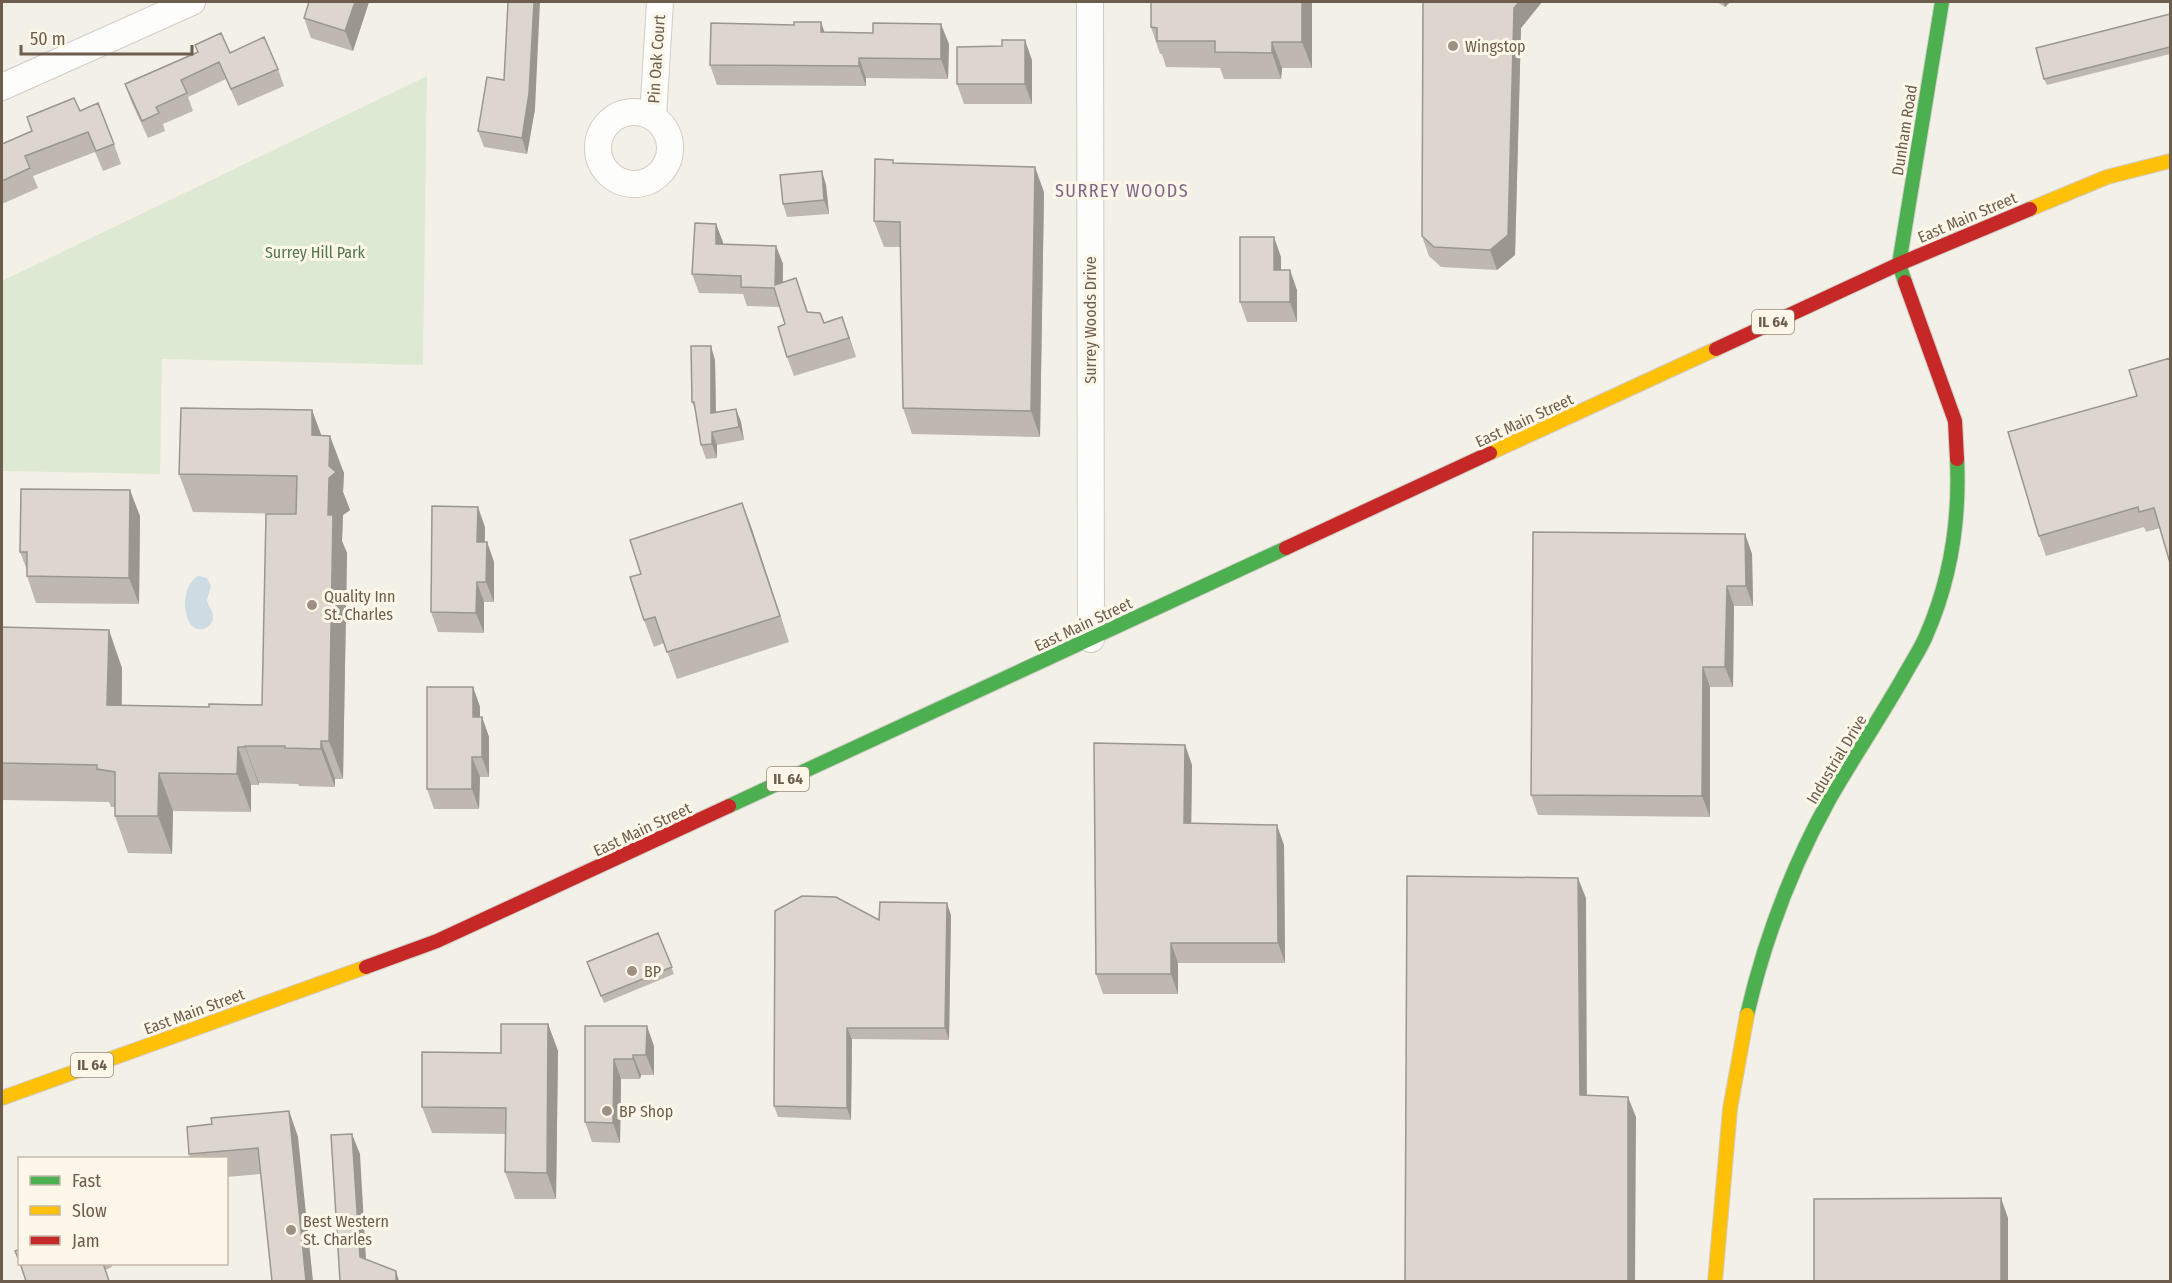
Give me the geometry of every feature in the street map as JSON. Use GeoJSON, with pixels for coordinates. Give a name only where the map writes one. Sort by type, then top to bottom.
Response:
{"type":"FeatureCollection","features":[{"type":"Feature","properties":{"kind":"main road","name":"Dunham Road"},"geometry":{"type":"LineString","coordinates":[[1899,264],[1942,2]]}},
{"type":"Feature","properties":{"kind":"main road","name":"East Main Street"},"geometry":{"type":"LineString","coordinates":[[2,1098],[437,942],[1899,264],[2107,177],[2170,161]]}},
{"type":"Feature","properties":{"kind":"main road","name":"Industrial Drive"},"geometry":{"type":"LineString","coordinates":[[1715,1281],[1730,1109],[1740,1046],[1760,967],[1788,884],[1829,800],[1877,723],[1926,637],[1950,567],[1959,496],[1955,421],[1899,264]]}},
{"type":"Feature","properties":{"kind":"street"},"geometry":{"type":"LineString","coordinates":[[2,87],[192,2]]}},
{"type":"Feature","properties":{"kind":"street","name":"Pin Oak Court"},"geometry":{"type":"LineString","coordinates":[[653,117],[660,2]]}},
{"type":"Feature","properties":{"kind":"street","name":"Surrey Woods Drive"},"geometry":{"type":"LineString","coordinates":[[1090,2],[1091,639]]}},
{"type":"Feature","properties":{"kind":"green space","name":"Surrey Hill Park"},"geometry":{"type":"Polygon","coordinates":[[[427,76],[423,365],[162,359],[160,474],[2,471],[2,281],[427,76]]]}},
{"type":"Feature","properties":{"kind":"shaded area"},"geometry":{"type":"Polygon","coordinates":[[[198,576],[207,578],[211,586],[207,600],[213,617],[209,626],[198,629],[192,626],[188,619],[185,600],[191,582],[198,576]]]}},
{"type":"Feature","properties":{"kind":"building"},"geometry":{"type":"Polygon","coordinates":[[[309,2],[355,2],[345,31],[304,18],[309,2]]]}},
{"type":"Feature","properties":{"kind":"building"},"geometry":{"type":"Polygon","coordinates":[[[508,2],[534,2],[529,93],[522,138],[478,131],[487,77],[504,80],[508,2]]]}},
{"type":"Feature","properties":{"kind":"building"},"geometry":{"type":"Polygon","coordinates":[[[1151,2],[1302,2],[1302,42],[1272,42],[1272,53],[1215,52],[1215,41],[1157,41],[1157,28],[1151,27],[1151,2]]]}},
{"type":"Feature","properties":{"kind":"building"},"geometry":{"type":"Polygon","coordinates":[[[1423,2],[1519,2],[1514,8],[1508,235],[1490,250],[1434,247],[1422,236],[1423,2]]]}},
{"type":"Feature","properties":{"kind":"building"},"geometry":{"type":"Polygon","coordinates":[[[2170,14],[2170,47],[2044,79],[2036,48],[2170,14]]]}},
{"type":"Feature","properties":{"kind":"building"},"geometry":{"type":"Polygon","coordinates":[[[794,22],[821,22],[821,32],[873,33],[873,23],[941,24],[941,59],[859,58],[859,66],[710,65],[711,23],[794,25],[794,22]]]}},
{"type":"Feature","properties":{"kind":"building"},"geometry":{"type":"Polygon","coordinates":[[[221,33],[230,53],[264,37],[278,69],[231,89],[219,62],[181,80],[187,93],[156,107],[159,113],[142,121],[125,84],[198,52],[195,45],[221,33]]]}},
{"type":"Feature","properties":{"kind":"building"},"geometry":{"type":"Polygon","coordinates":[[[1002,40],[1025,40],[1025,84],[957,84],[957,47],[1002,46],[1002,40]]]}},
{"type":"Feature","properties":{"kind":"building"},"geometry":{"type":"Polygon","coordinates":[[[74,98],[80,111],[98,103],[114,144],[96,151],[88,132],[25,156],[30,168],[2,181],[2,144],[32,131],[27,117],[74,98]]]}},
{"type":"Feature","properties":{"kind":"building"},"geometry":{"type":"Polygon","coordinates":[[[875,159],[893,160],[893,163],[1035,167],[1031,411],[903,408],[900,222],[874,221],[875,159]]]}},
{"type":"Feature","properties":{"kind":"building"},"geometry":{"type":"Polygon","coordinates":[[[822,171],[824,200],[783,204],[780,175],[822,171]]]}},
{"type":"Feature","properties":{"kind":"building"},"geometry":{"type":"Polygon","coordinates":[[[695,223],[716,224],[716,244],[776,246],[775,285],[796,278],[807,312],[820,313],[824,323],[842,317],[849,338],[787,357],[778,327],[785,324],[774,288],[741,287],[741,276],[692,274],[695,223]]]}},
{"type":"Feature","properties":{"kind":"building"},"geometry":{"type":"Polygon","coordinates":[[[1240,237],[1274,237],[1274,270],[1290,270],[1290,302],[1240,302],[1240,237]]]}},
{"type":"Feature","properties":{"kind":"building"},"geometry":{"type":"Polygon","coordinates":[[[691,346],[711,346],[711,413],[736,409],[739,427],[712,432],[712,444],[701,445],[694,402],[692,402],[691,346]]]}},
{"type":"Feature","properties":{"kind":"building"},"geometry":{"type":"Polygon","coordinates":[[[2170,358],[2170,563],[2154,508],[2139,512],[2138,507],[2039,536],[2008,432],[2137,396],[2129,370],[2170,358]]]}},
{"type":"Feature","properties":{"kind":"building","name":"Quality Inn St. Charles"},"geometry":{"type":"Polygon","coordinates":[[[181,408],[312,410],[312,435],[330,436],[329,466],[336,472],[329,478],[328,515],[333,515],[329,741],[321,741],[321,749],[285,748],[285,746],[238,747],[237,774],[159,773],[158,816],[115,816],[115,772],[97,769],[97,765],[2,763],[2,627],[109,630],[107,705],[209,707],[209,704],[262,705],[266,514],[296,514],[297,476],[179,474],[181,408]]]}},
{"type":"Feature","properties":{"kind":"building"},"geometry":{"type":"Polygon","coordinates":[[[21,489],[130,490],[129,578],[27,576],[27,552],[20,552],[21,489]]]}},
{"type":"Feature","properties":{"kind":"building"},"geometry":{"type":"Polygon","coordinates":[[[742,503],[780,616],[667,652],[655,617],[644,620],[630,577],[641,574],[630,540],[742,503]]]}},
{"type":"Feature","properties":{"kind":"building"},"geometry":{"type":"Polygon","coordinates":[[[432,506],[478,507],[477,542],[487,542],[486,582],[477,582],[476,613],[431,612],[432,506]]]}},
{"type":"Feature","properties":{"kind":"building"},"geometry":{"type":"Polygon","coordinates":[[[1533,532],[1745,534],[1746,586],[1727,586],[1725,667],[1703,667],[1702,796],[1531,795],[1533,532]]]}},
{"type":"Feature","properties":{"kind":"building"},"geometry":{"type":"Polygon","coordinates":[[[427,687],[473,687],[473,717],[482,717],[482,757],[472,757],[472,789],[427,789],[427,687]]]}},
{"type":"Feature","properties":{"kind":"building"},"geometry":{"type":"Polygon","coordinates":[[[1094,743],[1185,745],[1184,823],[1277,825],[1278,943],[1171,943],[1171,974],[1096,974],[1094,743]]]}},
{"type":"Feature","properties":{"kind":"building"},"geometry":{"type":"Polygon","coordinates":[[[1407,876],[1578,878],[1580,1095],[1628,1097],[1628,1281],[1405,1281],[1407,876]]]}},
{"type":"Feature","properties":{"kind":"building"},"geometry":{"type":"Polygon","coordinates":[[[802,896],[836,897],[879,920],[880,902],[947,903],[945,1028],[847,1028],[847,1108],[774,1106],[775,911],[802,896]]]}},
{"type":"Feature","properties":{"kind":"building","name":"BP"},"geometry":{"type":"Polygon","coordinates":[[[658,933],[672,967],[601,996],[587,962],[658,933]]]}},
{"type":"Feature","properties":{"kind":"building"},"geometry":{"type":"Polygon","coordinates":[[[501,1024],[548,1024],[547,1173],[505,1172],[506,1108],[422,1107],[422,1052],[501,1053],[501,1024]]]}},
{"type":"Feature","properties":{"kind":"building"},"geometry":{"type":"Polygon","coordinates":[[[585,1026],[647,1026],[646,1055],[633,1055],[633,1059],[614,1059],[613,1123],[585,1122],[585,1026]]]}},
{"type":"Feature","properties":{"kind":"building"},"geometry":{"type":"Polygon","coordinates":[[[289,1111],[306,1281],[272,1281],[258,1148],[189,1154],[187,1127],[212,1124],[211,1118],[289,1111]]]}},
{"type":"Feature","properties":{"kind":"building"},"geometry":{"type":"Polygon","coordinates":[[[352,1134],[360,1257],[396,1271],[396,1281],[340,1281],[331,1135],[352,1134]]]}},
{"type":"Feature","properties":{"kind":"building"},"geometry":{"type":"Polygon","coordinates":[[[2001,1198],[2001,1281],[1814,1281],[1814,1199],[2001,1198]]]}},
{"type":"Feature","properties":{"kind":"building"},"geometry":{"type":"Polygon","coordinates":[[[21,1265],[104,1265],[109,1281],[26,1281],[21,1265]]]}},
{"type":"Feature","properties":{"kind":"traffic: fast"},"geometry":{"type":"LineString","coordinates":[[1905,282],[1899,264],[1942,2]]}},
{"type":"Feature","properties":{"kind":"traffic: fast"},"geometry":{"type":"LineString","coordinates":[[1747,1015],[1771,932],[1803,851],[1829,800],[1918,651],[1935,615],[1952,549],[1957,505],[1957,459]]}},
{"type":"Feature","properties":{"kind":"traffic: fast"},"geometry":{"type":"LineString","coordinates":[[729,806],[1286,548]]}},
{"type":"Feature","properties":{"kind":"traffic: slow"},"geometry":{"type":"LineString","coordinates":[[2030,209],[2107,177],[2170,161]]}},
{"type":"Feature","properties":{"kind":"traffic: slow"},"geometry":{"type":"LineString","coordinates":[[1490,453],[1716,349]]}},
{"type":"Feature","properties":{"kind":"traffic: slow"},"geometry":{"type":"LineString","coordinates":[[2,1098],[366,967]]}},
{"type":"Feature","properties":{"kind":"traffic: slow"},"geometry":{"type":"LineString","coordinates":[[1715,1282],[1730,1109],[1747,1015]]}},
{"type":"Feature","properties":{"kind":"traffic: jam"},"geometry":{"type":"LineString","coordinates":[[1716,349],[1899,264],[2030,209]]}},
{"type":"Feature","properties":{"kind":"traffic: jam"},"geometry":{"type":"LineString","coordinates":[[1905,282],[1955,421],[1957,459]]}},
{"type":"Feature","properties":{"kind":"traffic: jam"},"geometry":{"type":"LineString","coordinates":[[1286,548],[1490,453]]}},
{"type":"Feature","properties":{"kind":"traffic: jam"},"geometry":{"type":"LineString","coordinates":[[366,967],[437,941],[729,806]]}},
{"type":"Feature","properties":{"kind":"place","name":"Wingstop"},"geometry":{"type":"Point","coordinates":[1453,46]}},
{"type":"Feature","properties":{"kind":"place","name":"Quality Inn St. Charles"},"geometry":{"type":"Point","coordinates":[312,605]}},
{"type":"Feature","properties":{"kind":"place","name":"BP"},"geometry":{"type":"Point","coordinates":[632,971]}},
{"type":"Feature","properties":{"kind":"place","name":"BP Shop"},"geometry":{"type":"Point","coordinates":[607,1111]}},
{"type":"Feature","properties":{"kind":"place","name":"Best Western St. Charles"},"geometry":{"type":"Point","coordinates":[291,1230]}},
{"type":"Feature","properties":{"kind":"district","name":"SURREY WOODS"},"geometry":{"type":"Point","coordinates":[1122,191]}}]}
